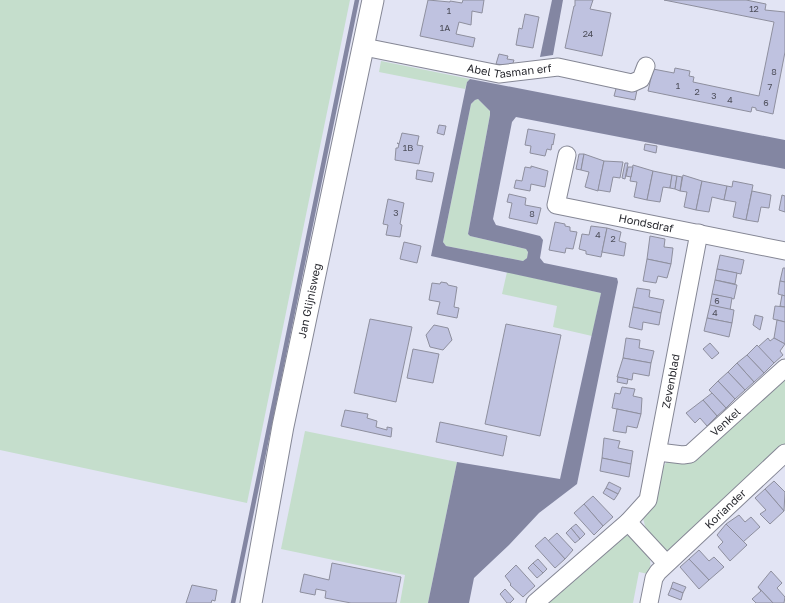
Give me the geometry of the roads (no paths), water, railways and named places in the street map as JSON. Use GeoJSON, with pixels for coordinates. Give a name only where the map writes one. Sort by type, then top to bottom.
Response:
{"type":"FeatureCollection","features":[{"type":"Feature","properties":{"kind":"street","name":"Jan Glijnisweg"},"geometry":{"type":"LineString","coordinates":[[251,603],[284,426],[373,0]]}},
{"type":"Feature","properties":{"kind":"street","name":"Abel Tasman erf"},"geometry":{"type":"LineString","coordinates":[[364,47],[499,74],[558,67],[632,83],[642,79],[646,66]]}},
{"type":"Feature","properties":{"kind":"street","name":"Hondsdraf"},"geometry":{"type":"LineString","coordinates":[[567,156],[556,205],[699,233],[785,252]]}},
{"type":"Feature","properties":{"kind":"street","name":"Zevenblad"},"geometry":{"type":"LineString","coordinates":[[535,603],[628,522],[648,500],[699,233]]}},
{"type":"Feature","properties":{"kind":"street","name":"Venkel"},"geometry":{"type":"LineString","coordinates":[[658,452],[683,455],[690,454],[785,368]]}},
{"type":"Feature","properties":{"kind":"street","name":"Koriander"},"geometry":{"type":"LineString","coordinates":[[649,603],[654,578],[666,563],[785,453]]}},
{"type":"Feature","properties":{"kind":"street"},"geometry":{"type":"LineString","coordinates":[[628,522],[666,563]]}},
{"type":"Feature","properties":{"kind":"water"},"geometry":{"type":"Polygon","coordinates":[[[552,0],[563,0],[553,55],[540,57],[552,0]]]}},
{"type":"Feature","properties":{"kind":"water"},"geometry":{"type":"Polygon","coordinates":[[[470,79],[785,140],[785,169],[516,117],[512,122],[493,219],[496,225],[540,236],[543,240],[540,258],[544,263],[617,278],[618,282],[577,484],[539,513],[509,545],[474,578],[469,603],[428,603],[457,462],[560,479],[601,293],[431,256],[467,82],[470,79]],[[478,99],[471,104],[443,242],[446,246],[523,261],[527,258],[528,252],[526,249],[470,236],[468,234],[490,111],[478,99]]]}},
{"type":"Feature","properties":{"kind":"waterway"},"geometry":{"type":"LineString","coordinates":[[233,603],[357,0]]}}]}
